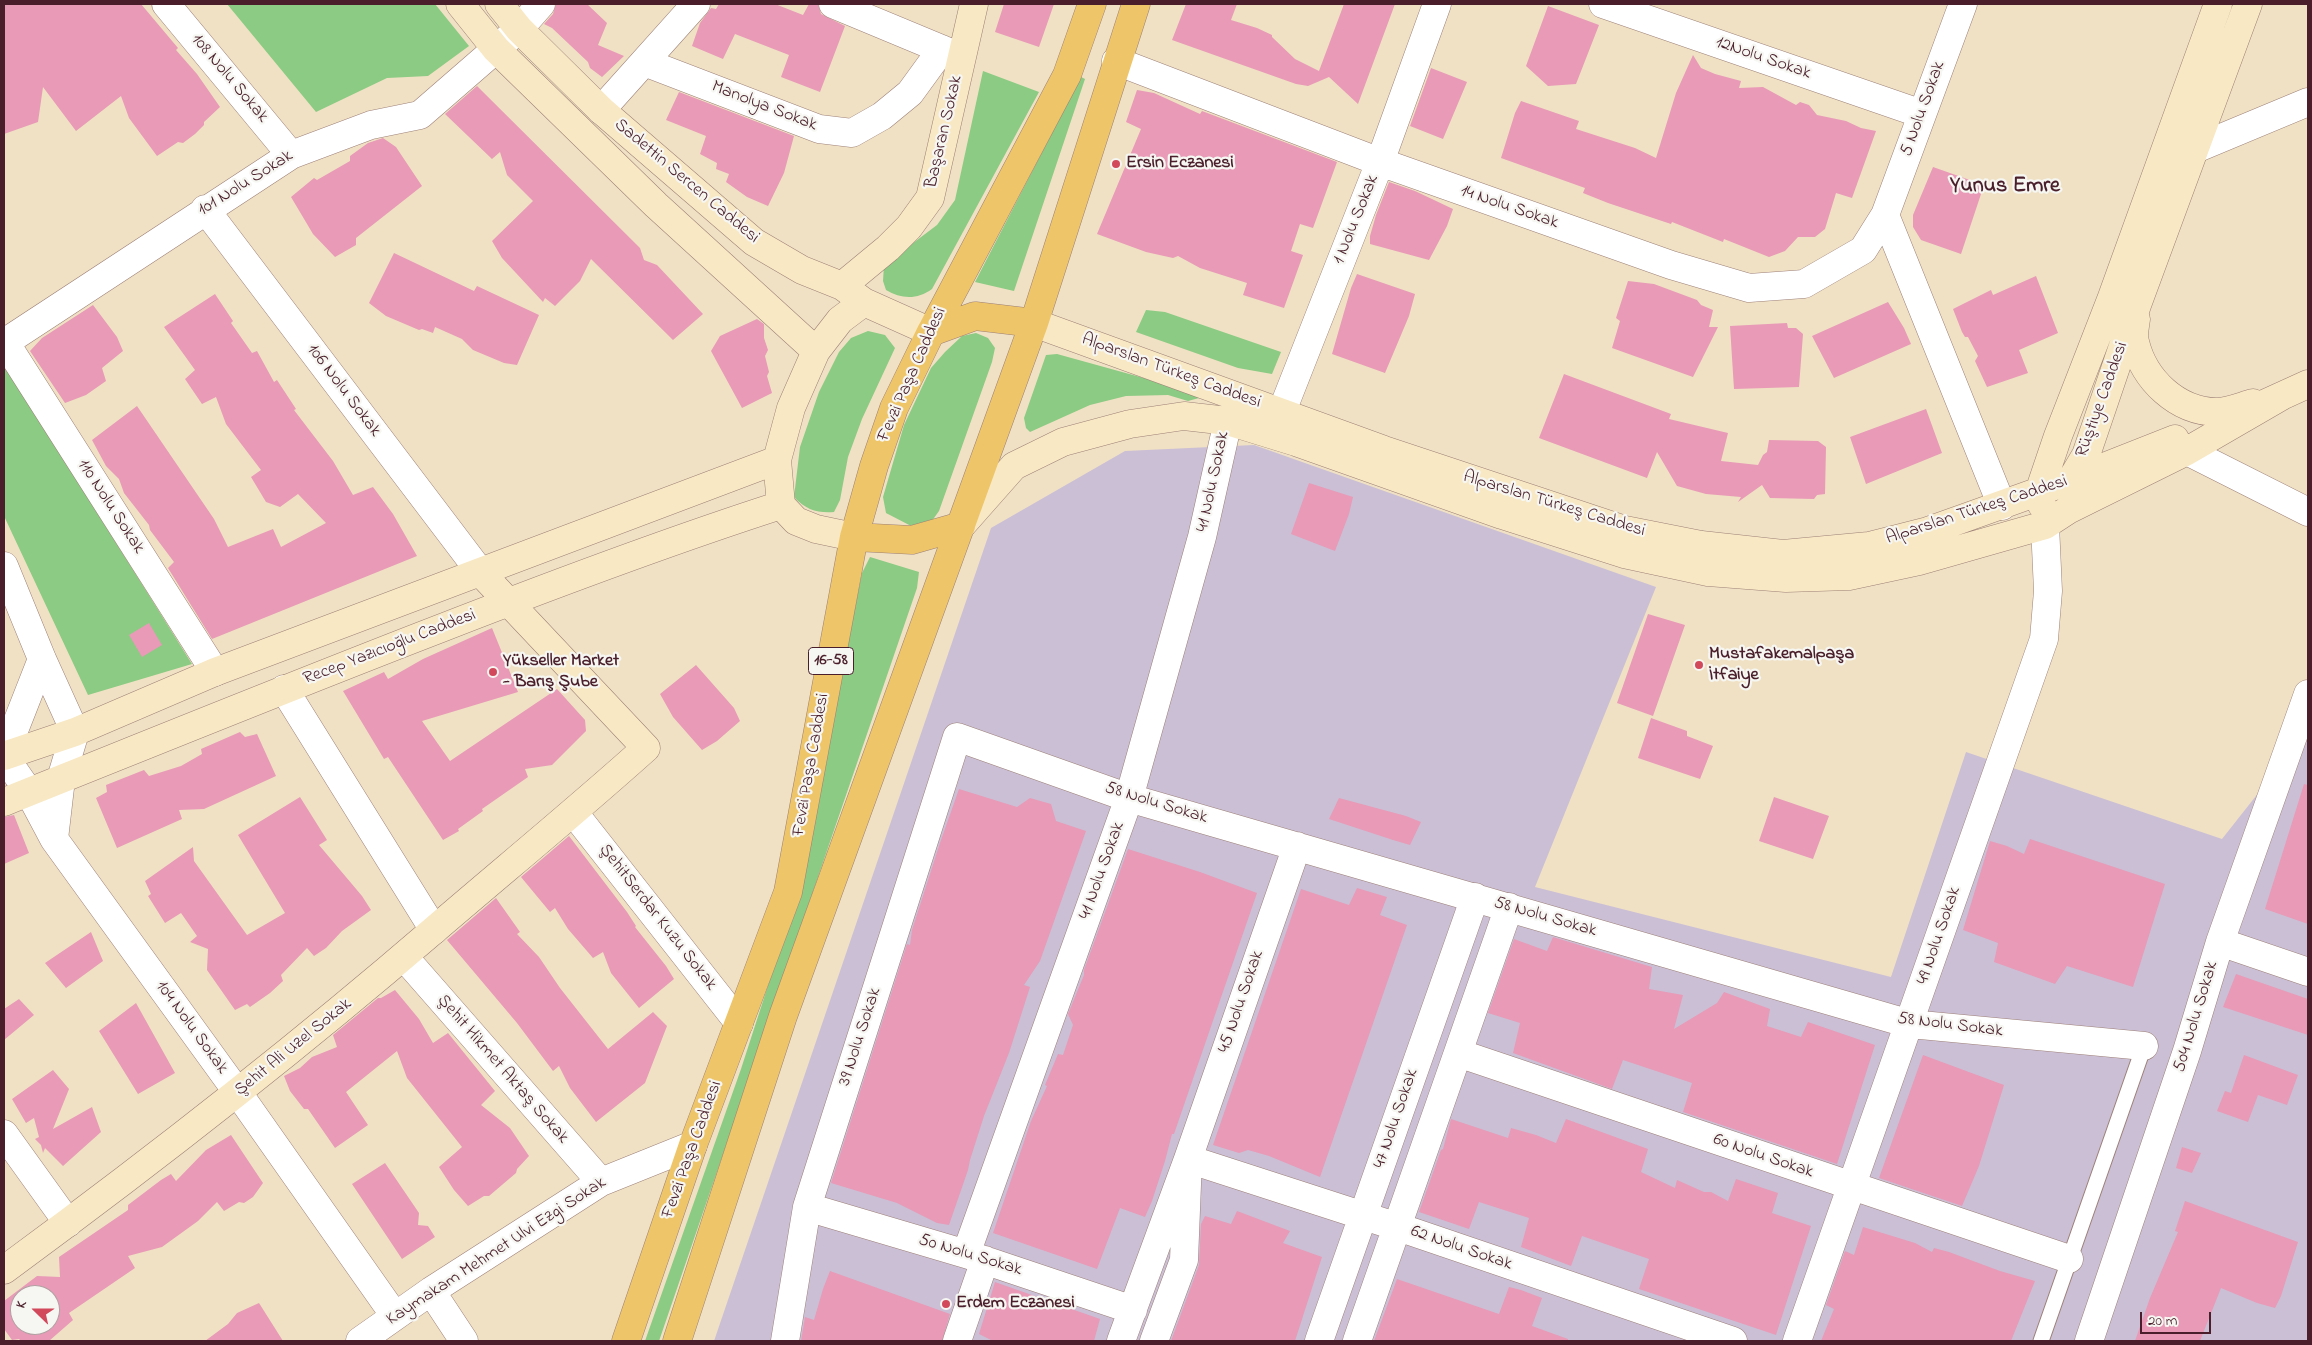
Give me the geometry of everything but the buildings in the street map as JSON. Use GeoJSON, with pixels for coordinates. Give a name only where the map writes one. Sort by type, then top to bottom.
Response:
{"type":"FeatureCollection","features":[{"type":"Feature","properties":{"kind":"main road","name":"Fevzi Paşa Caddesi"},"geometry":{"type":"LineString","coordinates":[[626,1341],[694,1145],[788,892],[854,537],[874,466],[894,408],[931,332],[1067,75],[1092,4]]}},
{"type":"Feature","properties":{"kind":"main road"},"geometry":{"type":"LineString","coordinates":[[677,1341],[783,1016],[961,526],[1012,378],[1034,323],[1116,61],[1136,4]]}},
{"type":"Feature","properties":{"kind":"main road"},"geometry":{"type":"LineString","coordinates":[[931,332],[975,316],[1034,323]]}},
{"type":"Feature","properties":{"kind":"main road"},"geometry":{"type":"LineString","coordinates":[[854,537],[912,540],[961,526]]}},
{"type":"Feature","properties":{"kind":"street","name":"108 Nolu Sokak"},"geometry":{"type":"LineString","coordinates":[[166,4],[291,154]]}},
{"type":"Feature","properties":{"kind":"street","name":"Sadettin Sercen Caddesi"},"geometry":{"type":"LineString","coordinates":[[460,4],[496,49],[656,205],[816,352]]}},
{"type":"Feature","properties":{"kind":"street","name":"Sadettin Sercen Caddesi"},"geometry":{"type":"LineString","coordinates":[[499,4],[519,28],[601,110],[754,242],[802,270],[842,286],[864,302],[931,332]]}},
{"type":"Feature","properties":{"kind":"street","name":"101 Nolu Sokak"},"geometry":{"type":"LineString","coordinates":[[4,343],[291,154],[371,125],[420,115],[519,28],[541,4]]}},
{"type":"Feature","properties":{"kind":"street"},"geometry":{"type":"LineString","coordinates":[[601,110],[696,4]]}},
{"type":"Feature","properties":{"kind":"street"},"geometry":{"type":"LineString","coordinates":[[833,4],[952,53]]}},
{"type":"Feature","properties":{"kind":"street","name":"Başaran Sokak"},"geometry":{"type":"LineString","coordinates":[[842,286],[888,248],[909,227],[930,198],[952,53],[974,4]]}},
{"type":"Feature","properties":{"kind":"street","name":"1 Nolu Sokak"},"geometry":{"type":"LineString","coordinates":[[1283,430],[1437,4]]}},
{"type":"Feature","properties":{"kind":"street","name":"12Nolu Sokak"},"geometry":{"type":"LineString","coordinates":[[1603,4],[1922,114]]}},
{"type":"Feature","properties":{"kind":"street","name":"5 Nolu Sokak"},"geometry":{"type":"LineString","coordinates":[[1885,214],[1962,4]]}},
{"type":"Feature","properties":{"kind":"street","name":"Rüştiye Caddesi"},"geometry":{"type":"LineString","coordinates":[[2039,492],[2218,4]]}},
{"type":"Feature","properties":{"kind":"street","name":"Rüştiye Caddesi"},"geometry":{"type":"LineString","coordinates":[[2045,525],[2086,455],[2137,305],[2248,4]]}},
{"type":"Feature","properties":{"kind":"street","name":"Manolya Sokak"},"geometry":{"type":"LineString","coordinates":[[644,62],[818,130],[852,133],[882,116],[910,94],[952,53]]}},
{"type":"Feature","properties":{"kind":"street","name":"14 Nolu Sokak"},"geometry":{"type":"LineString","coordinates":[[1116,61],[1380,162],[1671,265],[1749,288],[1804,284],[1863,250],[1885,214]]}},
{"type":"Feature","properties":{"kind":"street"},"geometry":{"type":"LineString","coordinates":[[2195,149],[2308,102]]}},
{"type":"Feature","properties":{"kind":"street","name":"106 Nolu Sokak"},"geometry":{"type":"LineString","coordinates":[[205,209],[480,573]]}},
{"type":"Feature","properties":{"kind":"street"},"geometry":{"type":"LineString","coordinates":[[1885,214],[2002,506]]}},
{"type":"Feature","properties":{"kind":"street"},"geometry":{"type":"LineString","coordinates":[[854,537],[816,529],[796,521],[781,505],[777,460],[791,408],[816,352],[840,320],[864,302]]}},
{"type":"Feature","properties":{"kind":"street"},"geometry":{"type":"LineString","coordinates":[[2137,305],[2134,341],[2147,373],[2163,391],[2191,409],[2218,412],[2282,396]]}},
{"type":"Feature","properties":{"kind":"street","name":"Alparslan Türkeş Caddesi"},"geometry":{"type":"LineString","coordinates":[[1034,323],[1283,430],[1502,515],[1624,554],[1708,572],[1786,578],[1849,576],[1919,561],[2045,525],[2068,510],[2187,451],[2282,396]]}},
{"type":"Feature","properties":{"kind":"street","name":"110 Nolu Sokak"},"geometry":{"type":"LineString","coordinates":[[4,343],[215,672]]}},
{"type":"Feature","properties":{"kind":"street","name":"Alparslan Türkeş Caddesi"},"geometry":{"type":"LineString","coordinates":[[1283,430],[1384,450],[1563,511],[1625,530],[1701,545],[1783,554],[1869,546],[1928,531],[2071,480],[2308,384]]}},
{"type":"Feature","properties":{"kind":"street"},"geometry":{"type":"LineString","coordinates":[[961,526],[1014,466],[1063,442],[1130,424],[1184,416],[1283,430]]}},
{"type":"Feature","properties":{"kind":"street","name":"41 Nolu Sokak"},"geometry":{"type":"LineString","coordinates":[[957,1341],[975,1256],[1129,798],[1202,537],[1228,422]]}},
{"type":"Feature","properties":{"kind":"street"},"geometry":{"type":"LineString","coordinates":[[2187,451],[2308,512]]}},
{"type":"Feature","properties":{"kind":"street"},"geometry":{"type":"LineString","coordinates":[[4,756],[75,732],[215,672],[777,460]]}},
{"type":"Feature","properties":{"kind":"street"},"geometry":{"type":"LineString","coordinates":[[2039,492],[2045,525]]}},
{"type":"Feature","properties":{"kind":"street","name":"Recep Yazıcıoğlu Caddesi"},"geometry":{"type":"LineString","coordinates":[[4,802],[284,689],[510,602],[705,529],[781,505]]}},
{"type":"Feature","properties":{"kind":"street","name":"49 Nolu Sokak"},"geometry":{"type":"LineString","coordinates":[[1797,1341],[2044,639],[2048,591],[2045,525]]}},
{"type":"Feature","properties":{"kind":"street"},"geometry":{"type":"LineString","coordinates":[[4,566],[42,659],[75,732],[62,779],[54,839]]}},
{"type":"Feature","properties":{"kind":"street"},"geometry":{"type":"LineString","coordinates":[[480,573],[510,602]]}},
{"type":"Feature","properties":{"kind":"street","name":"Şehit Ali Uzel Sokak"},"geometry":{"type":"LineString","coordinates":[[4,1270],[238,1093],[404,958],[646,748],[510,602]]}},
{"type":"Feature","properties":{"kind":"street"},"geometry":{"type":"LineString","coordinates":[[4,756],[42,659]]}},
{"type":"Feature","properties":{"kind":"street"},"geometry":{"type":"LineString","coordinates":[[284,689],[434,930]]}},
{"type":"Feature","properties":{"kind":"street","name":"504 Nolu Sokak"},"geometry":{"type":"LineString","coordinates":[[2089,1341],[2187,1051],[2220,942],[2306,707]]}},
{"type":"Feature","properties":{"kind":"street","name":"58 Nolu Sokak"},"geometry":{"type":"LineString","coordinates":[[957,737],[1129,798],[1910,1024],[2144,1046]]}},
{"type":"Feature","properties":{"kind":"street","name":"39 Nolu Sokak"},"geometry":{"type":"LineString","coordinates":[[785,1341],[807,1207],[957,737]]}},
{"type":"Feature","properties":{"kind":"street","name":"104 Nolu Sokak"},"geometry":{"type":"LineString","coordinates":[[4,756],[29,792],[54,839],[238,1093],[395,1316]]}},
{"type":"Feature","properties":{"kind":"street","name":"ŞehitSerdar Kuzu Sokak"},"geometry":{"type":"LineString","coordinates":[[574,812],[740,1022]]}},
{"type":"Feature","properties":{"kind":"street","name":"45 Nolu Sokak"},"geometry":{"type":"LineString","coordinates":[[1121,1341],[1188,1159],[1297,846]]}},
{"type":"Feature","properties":{"kind":"street","name":"47 Nolu Sokak"},"geometry":{"type":"LineString","coordinates":[[1319,1341],[1475,897]]}},
{"type":"Feature","properties":{"kind":"street","name":"47 Nolu Sokak"},"geometry":{"type":"LineString","coordinates":[[1357,1341],[1509,907]]}},
{"type":"Feature","properties":{"kind":"street"},"geometry":{"type":"LineString","coordinates":[[2220,942],[2308,972]]}},
{"type":"Feature","properties":{"kind":"street","name":"Şehit Hikmet Aktaş Sokak"},"geometry":{"type":"LineString","coordinates":[[404,958],[601,1182]]}},
{"type":"Feature","properties":{"kind":"street","name":"60 Nolu Sokak"},"geometry":{"type":"LineString","coordinates":[[1458,1053],[2070,1260]]}},
{"type":"Feature","properties":{"kind":"street"},"geometry":{"type":"LineString","coordinates":[[4,1134],[68,1223]]}},
{"type":"Feature","properties":{"kind":"street","name":"Kaymakam Mehmet Ulvi Ezgi Sokak"},"geometry":{"type":"LineString","coordinates":[[360,1341],[431,1291],[601,1182],[694,1145]]}},
{"type":"Feature","properties":{"kind":"street","name":"45 Nolu Sokak"},"geometry":{"type":"LineString","coordinates":[[1154,1341],[1184,1260],[1188,1159]]}},
{"type":"Feature","properties":{"kind":"street","name":"62 Nolu Sokak"},"geometry":{"type":"LineString","coordinates":[[1188,1159],[1398,1227],[1734,1341]]}},
{"type":"Feature","properties":{"kind":"street","name":"50 Nolu Sokak"},"geometry":{"type":"LineString","coordinates":[[807,1207],[975,1256],[1133,1310]]}},
{"type":"Feature","properties":{"kind":"street"},"geometry":{"type":"LineString","coordinates":[[431,1291],[464,1341]]}},
{"type":"Feature","properties":{"kind":"lane"},"geometry":{"type":"LineString","coordinates":[[2041,1341],[2144,1046]]}},
{"type":"Feature","properties":{"kind":"shaded area"},"geometry":{"type":"Polygon","coordinates":[[[1254,445],[1656,587],[1535,887],[1891,977],[1966,752],[2222,839],[2308,730],[2308,1341],[714,1341],[991,528],[1125,451],[1254,445]]]}},
{"type":"Feature","properties":{"kind":"green space"},"geometry":{"type":"Polygon","coordinates":[[[227,4],[435,4],[469,46],[428,76],[387,78],[316,112],[227,4]]]}},
{"type":"Feature","properties":{"kind":"green space"},"geometry":{"type":"Polygon","coordinates":[[[983,71],[1039,92],[932,289],[915,297],[897,295],[886,290],[883,281],[884,265],[937,225],[955,200],[983,71]]]}},
{"type":"Feature","properties":{"kind":"green space"},"geometry":{"type":"Polygon","coordinates":[[[1081,77],[1085,79],[1014,291],[975,282],[1081,77]]]}},
{"type":"Feature","properties":{"kind":"green space"},"geometry":{"type":"Polygon","coordinates":[[[1146,310],[1165,312],[1281,352],[1272,374],[1238,368],[1136,332],[1146,310]]]}},
{"type":"Feature","properties":{"kind":"green space"},"geometry":{"type":"Polygon","coordinates":[[[868,331],[885,335],[895,348],[862,419],[848,457],[840,500],[834,512],[812,510],[794,497],[800,447],[819,392],[839,352],[851,338],[868,331]]]}},
{"type":"Feature","properties":{"kind":"green space"},"geometry":{"type":"Polygon","coordinates":[[[976,333],[988,338],[995,348],[992,362],[939,511],[929,525],[915,528],[886,513],[883,497],[904,425],[931,368],[962,336],[976,333]]]}},
{"type":"Feature","properties":{"kind":"green space"},"geometry":{"type":"Polygon","coordinates":[[[1057,354],[1198,393],[1199,398],[1188,401],[1168,395],[1126,396],[1090,405],[1030,432],[1026,428],[1024,418],[1046,355],[1057,354]]]}},
{"type":"Feature","properties":{"kind":"green space"},"geometry":{"type":"Polygon","coordinates":[[[4,364],[192,664],[88,695],[4,516],[4,364]]]}},
{"type":"Feature","properties":{"kind":"green space"},"geometry":{"type":"Polygon","coordinates":[[[870,557],[919,572],[917,588],[659,1341],[645,1341],[741,1069],[797,896],[862,573],[870,557]]]}},
{"type":"Feature","properties":{"kind":"place","name":"Ersin Eczanesi"},"geometry":{"type":"Point","coordinates":[1116,164]}},
{"type":"Feature","properties":{"kind":"place","name":"Mustafakemalpaşa İtfaiye"},"geometry":{"type":"Point","coordinates":[1699,665]}},
{"type":"Feature","properties":{"kind":"place","name":"Yükseller Market - Barış Şube"},"geometry":{"type":"Point","coordinates":[493,672]}},
{"type":"Feature","properties":{"kind":"place","name":"Erdem Eczanesi"},"geometry":{"type":"Point","coordinates":[946,1304]}},
{"type":"Feature","properties":{"kind":"district","name":"Yunus Emre"},"geometry":{"type":"Point","coordinates":[2005,187]}}]}
